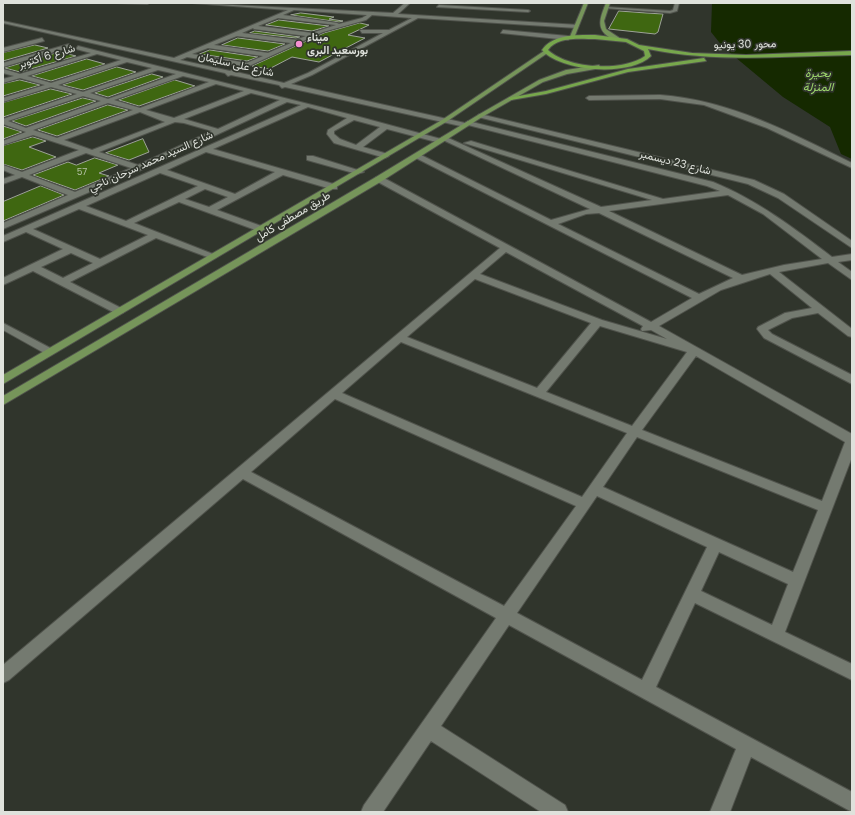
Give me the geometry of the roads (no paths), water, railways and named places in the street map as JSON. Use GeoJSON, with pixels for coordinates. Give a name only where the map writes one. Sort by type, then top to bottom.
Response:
{"type":"FeatureCollection","features":[{"type":"Feature","properties":{"kind":"highway","name":"محور 30 يونيو"},"geometry":{"type":"LineString","coordinates":[[546,52],[546,48],[549,44],[569,38],[595,37],[619,40],[639,46],[677,53],[719,56],[852,54]]}},
{"type":"Feature","properties":{"kind":"highway"},"geometry":{"type":"LineString","coordinates":[[639,46],[646,50],[648,56],[646,58]]}},
{"type":"Feature","properties":{"kind":"highway"},"geometry":{"type":"LineString","coordinates":[[546,52],[552,57],[564,62],[599,67],[625,66],[646,58],[654,58]]}},
{"type":"Feature","properties":{"kind":"highway","name":"محور 30 يونيو"},"geometry":{"type":"LineString","coordinates":[[661,58],[706,60],[852,60]]}},
{"type":"Feature","properties":{"kind":"highway"},"geometry":{"type":"LineString","coordinates":[[511,98],[543,94],[592,79],[625,71],[706,60]]}},
{"type":"Feature","properties":{"kind":"main road"},"geometry":{"type":"LineString","coordinates":[[569,38],[577,26],[586,3]]}},
{"type":"Feature","properties":{"kind":"main road"},"geometry":{"type":"LineString","coordinates":[[607,6],[601,21],[601,27],[606,33],[619,40]]}},
{"type":"Feature","properties":{"kind":"main road","name":"طريق مصطفى كامل"},"geometry":{"type":"LineString","coordinates":[[3,380],[420,136],[546,52]]}},
{"type":"Feature","properties":{"kind":"main road","name":"طريق مصطفى كامل"},"geometry":{"type":"LineString","coordinates":[[3,401],[379,179],[511,98],[550,77],[599,67]]}},
{"type":"Feature","properties":{"kind":"street"},"geometry":{"type":"LineString","coordinates":[[118,3],[147,3]]}},
{"type":"Feature","properties":{"kind":"street"},"geometry":{"type":"LineString","coordinates":[[194,3],[577,26]]}},
{"type":"Feature","properties":{"kind":"street"},"geometry":{"type":"LineString","coordinates":[[257,7],[263,3]]}},
{"type":"Feature","properties":{"kind":"street"},"geometry":{"type":"LineString","coordinates":[[394,15],[408,3]]}},
{"type":"Feature","properties":{"kind":"street"},"geometry":{"type":"LineString","coordinates":[[645,11],[647,3]]}},
{"type":"Feature","properties":{"kind":"street"},"geometry":{"type":"LineString","coordinates":[[607,6],[645,11],[674,11],[677,3]]}},
{"type":"Feature","properties":{"kind":"street"},"geometry":{"type":"LineString","coordinates":[[429,17],[440,5],[529,9],[523,22]]}},
{"type":"Feature","properties":{"kind":"street"},"geometry":{"type":"LineString","coordinates":[[347,12],[353,7]]}},
{"type":"Feature","properties":{"kind":"street"},"geometry":{"type":"LineString","coordinates":[[172,61],[295,9]]}},
{"type":"Feature","properties":{"kind":"street"},"geometry":{"type":"LineString","coordinates":[[228,74],[318,32],[364,19],[372,13]]}},
{"type":"Feature","properties":{"kind":"street"},"geometry":{"type":"LineString","coordinates":[[277,16],[342,24]]}},
{"type":"Feature","properties":{"kind":"street"},"geometry":{"type":"LineString","coordinates":[[262,94],[310,74],[418,16]]}},
{"type":"Feature","properties":{"kind":"street"},"geometry":{"type":"LineString","coordinates":[[269,20],[330,28]]}},
{"type":"Feature","properties":{"kind":"street","name":"شارع على سليمان"},"geometry":{"type":"LineString","coordinates":[[3,22],[282,86],[444,121],[467,124]]}},
{"type":"Feature","properties":{"kind":"street"},"geometry":{"type":"LineString","coordinates":[[258,24],[318,32]]}},
{"type":"Feature","properties":{"kind":"street"},"geometry":{"type":"LineString","coordinates":[[252,27],[312,35]]}},
{"type":"Feature","properties":{"kind":"street"},"geometry":{"type":"LineString","coordinates":[[245,30],[305,38]]}},
{"type":"Feature","properties":{"kind":"street"},"geometry":{"type":"LineString","coordinates":[[362,31],[391,31]]}},
{"type":"Feature","properties":{"kind":"street"},"geometry":{"type":"LineString","coordinates":[[503,32],[569,38]]}},
{"type":"Feature","properties":{"kind":"street"},"geometry":{"type":"LineString","coordinates":[[236,34],[296,42]]}},
{"type":"Feature","properties":{"kind":"street"},"geometry":{"type":"LineString","coordinates":[[29,36],[42,40],[55,41],[96,53],[354,117],[420,136],[443,139],[533,161],[666,202]]}},
{"type":"Feature","properties":{"kind":"street"},"geometry":{"type":"LineString","coordinates":[[55,41],[65,37]]}},
{"type":"Feature","properties":{"kind":"street"},"geometry":{"type":"LineString","coordinates":[[227,38],[287,47]]}},
{"type":"Feature","properties":{"kind":"street"},"geometry":{"type":"LineString","coordinates":[[3,50],[42,40]]}},
{"type":"Feature","properties":{"kind":"street"},"geometry":{"type":"LineString","coordinates":[[219,41],[279,50]]}},
{"type":"Feature","properties":{"kind":"street"},"geometry":{"type":"LineString","coordinates":[[3,65],[69,46]]}},
{"type":"Feature","properties":{"kind":"street"},"geometry":{"type":"LineString","coordinates":[[208,46],[269,55]]}},
{"type":"Feature","properties":{"kind":"street"},"geometry":{"type":"LineString","coordinates":[[198,50],[259,60]]}},
{"type":"Feature","properties":{"kind":"street","name":"شارع 6 أكتوبر"},"geometry":{"type":"LineString","coordinates":[[3,81],[96,53]]}},
{"type":"Feature","properties":{"kind":"street"},"geometry":{"type":"LineString","coordinates":[[186,55],[247,65]]}},
{"type":"Feature","properties":{"kind":"street"},"geometry":{"type":"LineString","coordinates":[[3,100],[128,60]]}},
{"type":"Feature","properties":{"kind":"street"},"geometry":{"type":"LineString","coordinates":[[3,121],[158,68]]}},
{"type":"Feature","properties":{"kind":"street"},"geometry":{"type":"LineString","coordinates":[[3,71],[167,120],[184,121],[218,131]]}},
{"type":"Feature","properties":{"kind":"street"},"geometry":{"type":"LineString","coordinates":[[3,143],[107,101],[182,74]]}},
{"type":"Feature","properties":{"kind":"street"},"geometry":{"type":"LineString","coordinates":[[58,140],[216,82]]}},
{"type":"Feature","properties":{"kind":"street"},"geometry":{"type":"LineString","coordinates":[[3,182],[175,121],[250,91]]}},
{"type":"Feature","properties":{"kind":"street"},"geometry":{"type":"LineString","coordinates":[[589,98],[665,97],[700,102],[770,127],[852,166]]}},
{"type":"Feature","properties":{"kind":"street","name":"شارع السيد محمد سرحان ناجي"},"geometry":{"type":"LineString","coordinates":[[3,226],[138,168],[286,100]]}},
{"type":"Feature","properties":{"kind":"street","name":"شارع السيد محمد سرحان ناجي"},"geometry":{"type":"LineString","coordinates":[[3,239],[307,105]]}},
{"type":"Feature","properties":{"kind":"street"},"geometry":{"type":"LineString","coordinates":[[257,114],[277,118]]}},
{"type":"Feature","properties":{"kind":"street","name":"شارع 23 ديسمبر"},"geometry":{"type":"LineString","coordinates":[[480,116],[761,186],[781,196],[852,245]]}},
{"type":"Feature","properties":{"kind":"street"},"geometry":{"type":"LineString","coordinates":[[354,117],[331,130],[330,134],[337,141],[386,156]]}},
{"type":"Feature","properties":{"kind":"street"},"geometry":{"type":"LineString","coordinates":[[3,121],[138,168]]}},
{"type":"Feature","properties":{"kind":"street","name":"شارع 23 ديسمبر"},"geometry":{"type":"LineString","coordinates":[[467,124],[710,184],[730,191],[756,207],[852,277]]}},
{"type":"Feature","properties":{"kind":"street"},"geometry":{"type":"LineString","coordinates":[[358,147],[386,126]]}},
{"type":"Feature","properties":{"kind":"street"},"geometry":{"type":"LineString","coordinates":[[443,139],[600,210],[742,278]]}},
{"type":"Feature","properties":{"kind":"street"},"geometry":{"type":"LineString","coordinates":[[207,150],[334,187]]}},
{"type":"Feature","properties":{"kind":"street"},"geometry":{"type":"LineString","coordinates":[[416,156],[700,298]]}},
{"type":"Feature","properties":{"kind":"street"},"geometry":{"type":"LineString","coordinates":[[310,158],[360,172]]}},
{"type":"Feature","properties":{"kind":"street"},"geometry":{"type":"LineString","coordinates":[[3,167],[75,195]]}},
{"type":"Feature","properties":{"kind":"street"},"geometry":{"type":"LineString","coordinates":[[160,170],[236,197]]}},
{"type":"Feature","properties":{"kind":"street"},"geometry":{"type":"LineString","coordinates":[[210,210],[282,172]]}},
{"type":"Feature","properties":{"kind":"street"},"geometry":{"type":"LineString","coordinates":[[379,179],[651,326],[852,441],[776,635]]}},
{"type":"Feature","properties":{"kind":"street"},"geometry":{"type":"LineString","coordinates":[[126,224],[205,186]]}},
{"type":"Feature","properties":{"kind":"street"},"geometry":{"type":"LineString","coordinates":[[552,223],[571,216],[600,210],[666,202],[761,186]]}},
{"type":"Feature","properties":{"kind":"street"},"geometry":{"type":"LineString","coordinates":[[179,199],[261,229]]}},
{"type":"Feature","properties":{"kind":"street"},"geometry":{"type":"LineString","coordinates":[[79,206],[213,256]]}},
{"type":"Feature","properties":{"kind":"street"},"geometry":{"type":"LineString","coordinates":[[26,229],[101,262]]}},
{"type":"Feature","properties":{"kind":"street"},"geometry":{"type":"LineString","coordinates":[[63,282],[155,235]]}},
{"type":"Feature","properties":{"kind":"street"},"geometry":{"type":"LineString","coordinates":[[3,674],[505,248]]}},
{"type":"Feature","properties":{"kind":"street"},"geometry":{"type":"LineString","coordinates":[[3,282],[71,249]]}},
{"type":"Feature","properties":{"kind":"street"},"geometry":{"type":"LineString","coordinates":[[636,334],[718,288],[742,278],[772,271],[852,257]]}},
{"type":"Feature","properties":{"kind":"street"},"geometry":{"type":"LineString","coordinates":[[34,267],[120,311]]}},
{"type":"Feature","properties":{"kind":"street"},"geometry":{"type":"LineString","coordinates":[[772,271],[852,334]]}},
{"type":"Feature","properties":{"kind":"street"},"geometry":{"type":"LineString","coordinates":[[473,276],[598,322],[694,351]]}},
{"type":"Feature","properties":{"kind":"street"},"geometry":{"type":"LineString","coordinates":[[821,309],[789,315],[762,328],[768,336],[852,380]]}},
{"type":"Feature","properties":{"kind":"street"},"geometry":{"type":"LineString","coordinates":[[538,394],[598,322]]}},
{"type":"Feature","properties":{"kind":"street"},"geometry":{"type":"LineString","coordinates":[[3,326],[50,352]]}},
{"type":"Feature","properties":{"kind":"street"},"geometry":{"type":"LineString","coordinates":[[400,338],[826,508]]}},
{"type":"Feature","properties":{"kind":"street"},"geometry":{"type":"LineString","coordinates":[[371,812],[634,432],[694,351]]}},
{"type":"Feature","properties":{"kind":"street"},"geometry":{"type":"LineString","coordinates":[[334,394],[585,504]]}},
{"type":"Feature","properties":{"kind":"street"},"geometry":{"type":"LineString","coordinates":[[241,472],[852,802]]}},
{"type":"Feature","properties":{"kind":"street"},"geometry":{"type":"LineString","coordinates":[[595,489],[797,581]]}},
{"type":"Feature","properties":{"kind":"street"},"geometry":{"type":"LineString","coordinates":[[645,691],[716,544]]}},
{"type":"Feature","properties":{"kind":"street"},"geometry":{"type":"LineString","coordinates":[[692,594],[852,672]]}},
{"type":"Feature","properties":{"kind":"street"},"geometry":{"type":"LineString","coordinates":[[429,729],[558,812]]}},
{"type":"Feature","properties":{"kind":"street"},"geometry":{"type":"LineString","coordinates":[[720,812],[747,745]]}},
{"type":"Feature","properties":{"kind":"water","name":"بحيرة المنزلة"},"geometry":{"type":"Polygon","coordinates":[[[712,3],[852,3],[852,159],[841,154],[830,127],[783,97],[723,47],[711,32],[712,3]]]}},
{"type":"Feature","properties":{"kind":"place","name":"ميناء بورسعيد البرى"},"geometry":{"type":"Point","coordinates":[299,44]}}]}
